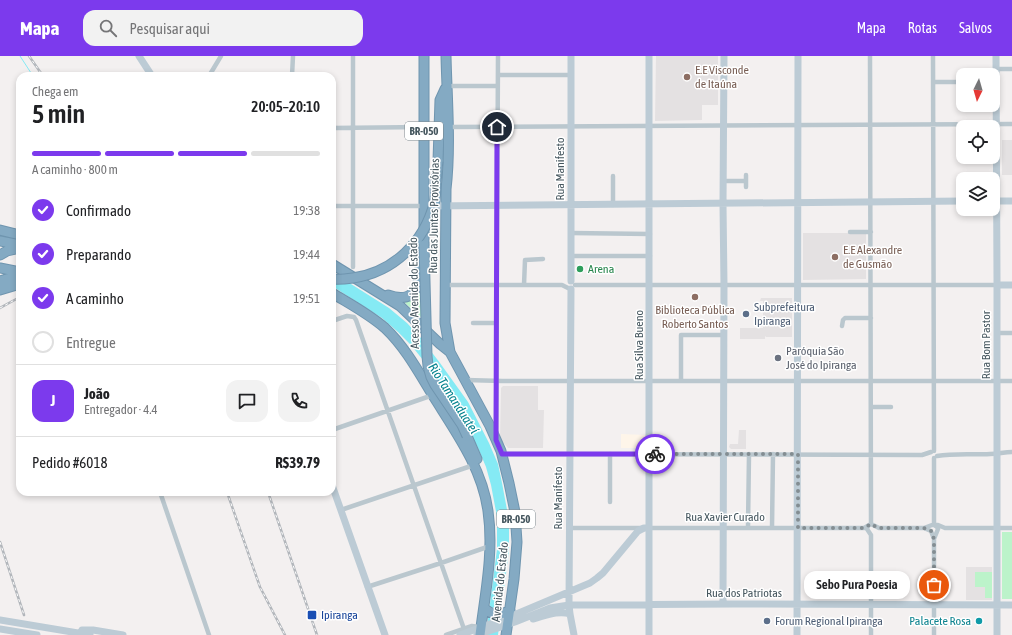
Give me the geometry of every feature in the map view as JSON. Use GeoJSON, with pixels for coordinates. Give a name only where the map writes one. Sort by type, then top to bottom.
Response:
{"type":"FeatureCollection","features":[{"type":"Feature","properties":{"kind":"highway","name":"Rua das Juntas Provisórias"},"geometry":{"type":"LineString","coordinates":[[424,56],[426,208]]}},
{"type":"Feature","properties":{"kind":"highway","name":"Rua das Juntas Provisórias"},"geometry":{"type":"LineString","coordinates":[[446,56],[449,86],[447,174],[444,206],[445,285],[446,330],[450,352]]}},
{"type":"Feature","properties":{"kind":"highway"},"geometry":{"type":"LineString","coordinates":[[336,279],[365,276],[388,266],[409,250],[419,236],[426,224],[436,198],[440,100],[449,86]]}},
{"type":"Feature","properties":{"kind":"highway"},"geometry":{"type":"LineString","coordinates":[[378,292],[399,298],[407,297],[417,289],[420,273],[421,214],[426,208]]}},
{"type":"Feature","properties":{"kind":"highway","name":"Acesso Avenida do Estado"},"geometry":{"type":"LineString","coordinates":[[426,208],[424,245],[428,366],[435,385],[462,425],[467,436]]}},
{"type":"Feature","properties":{"kind":"highway"},"geometry":{"type":"LineString","coordinates":[[0,230],[16,234]]}},
{"type":"Feature","properties":{"kind":"highway"},"geometry":{"type":"LineString","coordinates":[[0,241],[16,245]]}},
{"type":"Feature","properties":{"kind":"highway"},"geometry":{"type":"LineString","coordinates":[[0,255],[16,248]]}},
{"type":"Feature","properties":{"kind":"highway","name":"Avenida do Estado"},"geometry":{"type":"LineString","coordinates":[[336,267],[400,306],[450,352],[490,426],[502,454],[510,483],[517,530],[516,552],[506,635]]}},
{"type":"Feature","properties":{"kind":"highway"},"geometry":{"type":"LineString","coordinates":[[0,268],[16,271]]}},
{"type":"Feature","properties":{"kind":"highway"},"geometry":{"type":"LineString","coordinates":[[0,281],[16,276]]}},
{"type":"Feature","properties":{"kind":"highway"},"geometry":{"type":"LineString","coordinates":[[0,290],[16,285]]}},
{"type":"Feature","properties":{"kind":"highway","name":"Avenida do Estado"},"geometry":{"type":"LineString","coordinates":[[336,295],[362,310],[379,323],[404,350],[466,448],[474,464],[488,510],[490,546],[484,608],[479,633]]}},
{"type":"Feature","properties":{"kind":"highway","name":"Avenida do Estado"},"geometry":{"type":"LineString","coordinates":[[467,436],[480,465],[482,488]]}},
{"type":"Feature","properties":{"kind":"highway"},"geometry":{"type":"LineString","coordinates":[[484,608],[489,612],[498,614],[505,613],[509,617]]}},
{"type":"Feature","properties":{"kind":"main road"},"geometry":{"type":"LineString","coordinates":[[139,56],[149,72]]}},
{"type":"Feature","properties":{"kind":"main road","name":"Rua Manifesto"},"geometry":{"type":"LineString","coordinates":[[571,56],[569,605],[574,635]]}},
{"type":"Feature","properties":{"kind":"main road","name":"Rua Silva Bueno"},"geometry":{"type":"LineString","coordinates":[[649,56],[650,454],[647,528],[650,539],[649,635]]}},
{"type":"Feature","properties":{"kind":"main road"},"geometry":{"type":"LineString","coordinates":[[723,604],[724,56]]}},
{"type":"Feature","properties":{"kind":"main road"},"geometry":{"type":"LineString","coordinates":[[797,635],[798,56]]}},
{"type":"Feature","properties":{"kind":"main road","name":"Rua Bom Pastor"},"geometry":{"type":"LineString","coordinates":[[996,56],[996,68]]}},
{"type":"Feature","properties":{"kind":"main road"},"geometry":{"type":"LineString","coordinates":[[426,208],[444,206],[956,201]]}},
{"type":"Feature","properties":{"kind":"main road"},"geometry":{"type":"LineString","coordinates":[[1000,201],[1012,201]]}},
{"type":"Feature","properties":{"kind":"main road","name":"Rua Bom Pastor"},"geometry":{"type":"LineString","coordinates":[[995,216],[997,285],[997,635]]}},
{"type":"Feature","properties":{"kind":"main road"},"geometry":{"type":"LineString","coordinates":[[997,285],[1012,285]]}},
{"type":"Feature","properties":{"kind":"main road"},"geometry":{"type":"LineString","coordinates":[[336,496],[385,635]]}},
{"type":"Feature","properties":{"kind":"main road","name":"Rua dos Patriotas"},"geometry":{"type":"LineString","coordinates":[[462,633],[479,633],[509,617],[590,582],[600,576],[634,538],[638,531],[647,528]]}},
{"type":"Feature","properties":{"kind":"main road"},"geometry":{"type":"LineString","coordinates":[[634,538],[639,534],[644,534],[650,539]]}},
{"type":"Feature","properties":{"kind":"main road","name":"Rua dos Patriotas"},"geometry":{"type":"LineString","coordinates":[[509,617],[523,619],[550,608],[569,605],[1012,605]]}},
{"type":"Feature","properties":{"kind":"main road"},"geometry":{"type":"LineString","coordinates":[[523,619],[533,619],[558,612],[570,614]]}},
{"type":"Feature","properties":{"kind":"main road"},"geometry":{"type":"LineString","coordinates":[[0,620],[75,632],[123,635]]}},
{"type":"Feature","properties":{"kind":"main road"},"geometry":{"type":"LineString","coordinates":[[18,632],[18,627],[21,624]]}},
{"type":"Feature","properties":{"kind":"main road"},"geometry":{"type":"LineString","coordinates":[[0,629],[38,635]]}},
{"type":"Feature","properties":{"kind":"street"},"geometry":{"type":"LineString","coordinates":[[211,72],[221,56]]}},
{"type":"Feature","properties":{"kind":"street"},"geometry":{"type":"LineString","coordinates":[[292,72],[293,56]]}},
{"type":"Feature","properties":{"kind":"street"},"geometry":{"type":"LineString","coordinates":[[353,56],[353,267]]}},
{"type":"Feature","properties":{"kind":"street"},"geometry":{"type":"LineString","coordinates":[[496,440],[498,56]]}},
{"type":"Feature","properties":{"kind":"street"},"geometry":{"type":"LineString","coordinates":[[870,56],[871,318],[873,383],[868,530],[871,535],[871,635]]}},
{"type":"Feature","properties":{"kind":"street"},"geometry":{"type":"LineString","coordinates":[[933,56],[934,525],[938,529],[934,539]]}},
{"type":"Feature","properties":{"kind":"street"},"geometry":{"type":"LineString","coordinates":[[1000,69],[1012,69]]}},
{"type":"Feature","properties":{"kind":"street"},"geometry":{"type":"LineString","coordinates":[[498,75],[571,75]]}},
{"type":"Feature","properties":{"kind":"street"},"geometry":{"type":"LineString","coordinates":[[933,82],[956,82]]}},
{"type":"Feature","properties":{"kind":"street"},"geometry":{"type":"LineString","coordinates":[[449,86],[498,86]]}},
{"type":"Feature","properties":{"kind":"street"},"geometry":{"type":"LineString","coordinates":[[448,127],[956,124]]}},
{"type":"Feature","properties":{"kind":"street"},"geometry":{"type":"LineString","coordinates":[[1000,124],[1012,124]]}},
{"type":"Feature","properties":{"kind":"street"},"geometry":{"type":"LineString","coordinates":[[336,128],[424,127]]}},
{"type":"Feature","properties":{"kind":"street"},"geometry":{"type":"LineString","coordinates":[[746,175],[746,187]]}},
{"type":"Feature","properties":{"kind":"street"},"geometry":{"type":"LineString","coordinates":[[613,176],[613,204]]}},
{"type":"Feature","properties":{"kind":"street"},"geometry":{"type":"LineString","coordinates":[[723,181],[746,181]]}},
{"type":"Feature","properties":{"kind":"street"},"geometry":{"type":"LineString","coordinates":[[336,206],[426,208]]}},
{"type":"Feature","properties":{"kind":"street"},"geometry":{"type":"LineString","coordinates":[[850,232],[871,232]]}},
{"type":"Feature","properties":{"kind":"street"},"geometry":{"type":"LineString","coordinates":[[571,233],[650,234]]}},
{"type":"Feature","properties":{"kind":"street"},"geometry":{"type":"LineString","coordinates":[[571,256],[650,256]]}},
{"type":"Feature","properties":{"kind":"street"},"geometry":{"type":"LineString","coordinates":[[524,285],[525,260],[543,259]]}},
{"type":"Feature","properties":{"kind":"street"},"geometry":{"type":"LineString","coordinates":[[445,285],[997,285]]}},
{"type":"Feature","properties":{"kind":"street"},"geometry":{"type":"LineString","coordinates":[[336,320],[347,316],[354,317],[356,320],[414,485],[441,563],[462,633],[446,635]]}},
{"type":"Feature","properties":{"kind":"street"},"geometry":{"type":"LineString","coordinates":[[842,326],[845,318],[871,318]]}},
{"type":"Feature","properties":{"kind":"street"},"geometry":{"type":"LineString","coordinates":[[473,323],[496,323]]}},
{"type":"Feature","properties":{"kind":"street"},"geometry":{"type":"LineString","coordinates":[[997,333],[1012,333]]}},
{"type":"Feature","properties":{"kind":"street"},"geometry":{"type":"LineString","coordinates":[[681,381],[681,335],[724,335]]}},
{"type":"Feature","properties":{"kind":"street"},"geometry":{"type":"LineString","coordinates":[[464,380],[798,381],[934,384],[941,381],[1012,381]]}},
{"type":"Feature","properties":{"kind":"street"},"geometry":{"type":"LineString","coordinates":[[336,429],[433,395]]}},
{"type":"Feature","properties":{"kind":"street"},"geometry":{"type":"LineString","coordinates":[[871,407],[891,407]]}},
{"type":"Feature","properties":{"kind":"street"},"geometry":{"type":"LineString","coordinates":[[502,454],[991,454],[1012,452]]}},
{"type":"Feature","properties":{"kind":"street"},"geometry":{"type":"LineString","coordinates":[[610,454],[610,502]]}},
{"type":"Feature","properties":{"kind":"street"},"geometry":{"type":"LineString","coordinates":[[748,528],[749,454]]}},
{"type":"Feature","properties":{"kind":"street"},"geometry":{"type":"LineString","coordinates":[[772,528],[773,454]]}},
{"type":"Feature","properties":{"kind":"street"},"geometry":{"type":"LineString","coordinates":[[341,510],[474,464]]}},
{"type":"Feature","properties":{"kind":"street"},"geometry":{"type":"LineString","coordinates":[[161,496],[209,635]]}},
{"type":"Feature","properties":{"kind":"street"},"geometry":{"type":"LineString","coordinates":[[869,525],[878,528],[924,528],[932,525],[938,525],[946,528],[1012,528]]}},
{"type":"Feature","properties":{"kind":"street","name":"Rua Xavier Curado"},"geometry":{"type":"LineString","coordinates":[[569,528],[864,528],[869,525]]}},
{"type":"Feature","properties":{"kind":"street"},"geometry":{"type":"LineString","coordinates":[[871,535],[874,530],[878,528]]}},
{"type":"Feature","properties":{"kind":"street"},"geometry":{"type":"LineString","coordinates":[[924,528],[931,531],[934,539],[934,635]]}},
{"type":"Feature","properties":{"kind":"street"},"geometry":{"type":"LineString","coordinates":[[368,587],[490,546]]}},
{"type":"Feature","properties":{"kind":"shaded area","name":"E.E Visconde de Itaúna"},"geometry":{"type":"Polygon","coordinates":[[[656,56],[718,56],[718,105],[702,105],[702,120],[655,121],[656,56]]]}},
{"type":"Feature","properties":{"kind":"shaded area"},"geometry":{"type":"Polygon","coordinates":[[[1002,140],[1012,140],[1012,175],[1002,175],[1002,140]]]}},
{"type":"Feature","properties":{"kind":"shaded area","name":"E.E Alexandre de Gusmão"},"geometry":{"type":"Polygon","coordinates":[[[803,233],[866,233],[866,279],[803,280],[803,233]]]}},
{"type":"Feature","properties":{"kind":"shaded area"},"geometry":{"type":"Polygon","coordinates":[[[761,298],[792,298],[792,337],[765,336],[765,339],[740,339],[740,328],[763,328],[763,301],[760,301],[761,298]]]}},
{"type":"Feature","properties":{"kind":"shaded area"},"geometry":{"type":"Polygon","coordinates":[[[503,386],[538,386],[538,410],[544,410],[543,448],[508,448],[500,439],[501,388],[503,386]]]}},
{"type":"Feature","properties":{"kind":"shaded area"},"geometry":{"type":"Polygon","coordinates":[[[739,430],[746,430],[746,449],[731,449],[729,447],[730,444],[738,444],[739,430]]]}},
{"type":"Feature","properties":{"kind":"shaded area"},"geometry":{"type":"Polygon","coordinates":[[[621,434],[645,435],[645,448],[621,448],[621,434]]]}},
{"type":"Feature","properties":{"kind":"shaded area"},"geometry":{"type":"Polygon","coordinates":[[[966,567],[992,567],[992,600],[966,600],[966,567]]]}},
{"type":"Feature","properties":{"kind":"green space"},"geometry":{"type":"Polygon","coordinates":[[[421,292],[421,317],[404,302],[414,298],[421,292]]]}},
{"type":"Feature","properties":{"kind":"green space"},"geometry":{"type":"Polygon","coordinates":[[[1002,532],[1012,532],[1012,599],[1002,599],[1002,532]]]}},
{"type":"Feature","properties":{"kind":"green space"},"geometry":{"type":"Polygon","coordinates":[[[975,572],[992,572],[992,598],[985,598],[985,587],[975,587],[975,572]]]}},
{"type":"Feature","properties":{"kind":"water","name":"Rio Tamanduateí"},"geometry":{"type":"Polygon","coordinates":[[[336,275],[389,308],[407,323],[420,337],[468,402],[489,443],[498,464],[508,515],[509,529],[509,550],[498,635],[486,635],[497,549],[497,517],[486,467],[458,409],[431,370],[411,345],[382,318],[336,289],[336,275]]]}},
{"type":"Feature","properties":{"kind":"waterway"},"geometry":{"type":"LineString","coordinates":[[20,56],[30,72]]}},
{"type":"Feature","properties":{"kind":"railway"},"geometry":{"type":"LineString","coordinates":[[29,56],[40,72]]}},
{"type":"Feature","properties":{"kind":"railway"},"geometry":{"type":"LineString","coordinates":[[0,308],[16,299]]}},
{"type":"Feature","properties":{"kind":"railway"},"geometry":{"type":"LineString","coordinates":[[228,496],[260,587],[285,635]]}},
{"type":"Feature","properties":{"kind":"railway"},"geometry":{"type":"LineString","coordinates":[[269,496],[317,635]]}},
{"type":"Feature","properties":{"kind":"railway"},"geometry":{"type":"LineString","coordinates":[[0,542],[24,615]]}},
{"type":"Feature","properties":{"kind":"way so far"},"geometry":{"type":"LineString","coordinates":[[655,454],[798,454],[798,528],[864,528],[873,524],[878,528],[924,528],[931,531],[934,539],[934,585]]}},
{"type":"Feature","properties":{"kind":"place","name":"E.E Visconde de Itaúna"},"geometry":{"type":"Point","coordinates":[687,77]}},
{"type":"Feature","properties":{"kind":"place","name":"E.E Alexandre de Gusmão"},"geometry":{"type":"Point","coordinates":[835,257]}},
{"type":"Feature","properties":{"kind":"place","name":"Arena"},"geometry":{"type":"Point","coordinates":[580,269]}},
{"type":"Feature","properties":{"kind":"place","name":"Biblioteca Pública Roberto Santos"},"geometry":{"type":"Point","coordinates":[695,297]}},
{"type":"Feature","properties":{"kind":"place","name":"Subprefeitura Ipiranga"},"geometry":{"type":"Point","coordinates":[746,314]}},
{"type":"Feature","properties":{"kind":"place","name":"Paróquia São José do Ipiranga"},"geometry":{"type":"Point","coordinates":[778,358]}},
{"type":"Feature","properties":{"kind":"place","name":"Sebo Pura Poesia"},"geometry":{"type":"Point","coordinates":[934,585]}},
{"type":"Feature","properties":{"kind":"place","name":"Ipiranga"},"geometry":{"type":"Point","coordinates":[312,615]}},
{"type":"Feature","properties":{"kind":"place","name":"Forum Regional Ipiranga"},"geometry":{"type":"Point","coordinates":[767,621]}},
{"type":"Feature","properties":{"kind":"place","name":"Palacete Rosa"},"geometry":{"type":"Point","coordinates":[979,621]}},
{"type":"Feature","properties":{"kind":"route"},"geometry":{"type":"LineString","coordinates":[[497,127],[496,440],[502,454],[655,454]]}}]}
